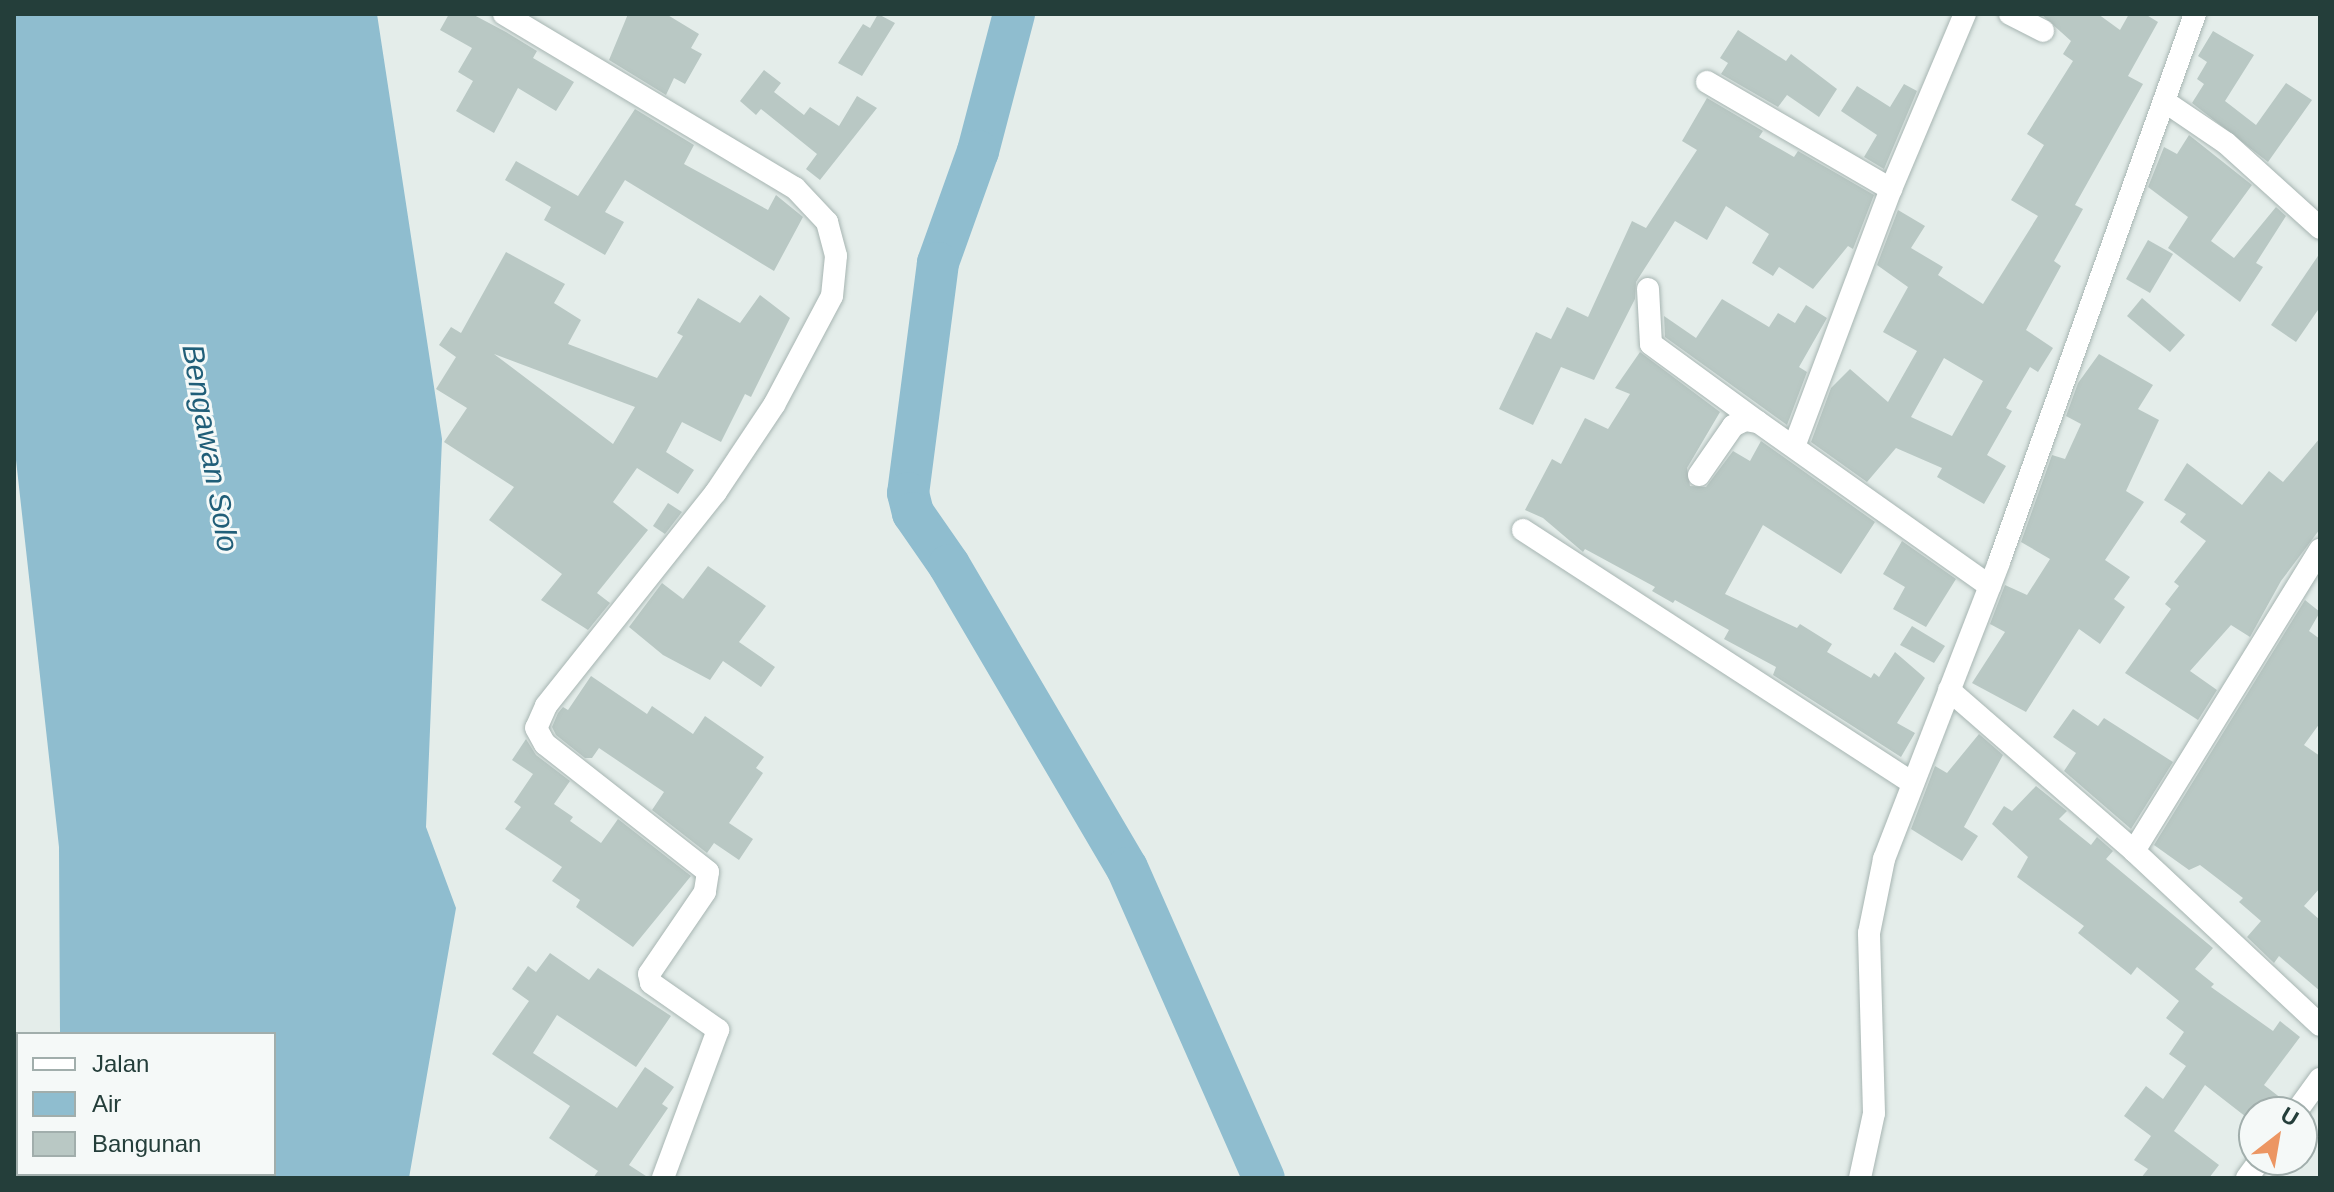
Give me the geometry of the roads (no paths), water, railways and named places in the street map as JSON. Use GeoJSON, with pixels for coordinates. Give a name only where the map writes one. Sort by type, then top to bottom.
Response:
{"type":"FeatureCollection","features":[{"type":"Feature","properties":{"kind":"street"},"geometry":{"type":"LineString","coordinates":[[504,14],[795,188],[827,222],[836,256],[832,296],[774,405],[716,492],[546,706],[536,728],[545,744],[708,872],[705,892],[649,974],[651,983],[715,1023],[718,1030],[663,1178]]}},
{"type":"Feature","properties":{"kind":"street"},"geometry":{"type":"LineString","coordinates":[[1795,444],[1891,189],[1965,14]]}},
{"type":"Feature","properties":{"kind":"street"},"geometry":{"type":"LineString","coordinates":[[2010,14],[2043,31]]}},
{"type":"Feature","properties":{"kind":"street"},"geometry":{"type":"LineString","coordinates":[[1860,1178],[1874,1113],[1871,919],[1911,782],[1990,586],[2195,14]]}},
{"type":"Feature","properties":{"kind":"street"},"geometry":{"type":"LineString","coordinates":[[1707,82],[1891,189]]}},
{"type":"Feature","properties":{"kind":"street"},"geometry":{"type":"LineString","coordinates":[[2164,101],[2226,143],[2320,228]]}},
{"type":"Feature","properties":{"kind":"street"},"geometry":{"type":"LineString","coordinates":[[1648,289],[1651,344],[1990,586]]}},
{"type":"Feature","properties":{"kind":"street"},"geometry":{"type":"LineString","coordinates":[[1699,475],[1733,426],[1745,420],[1758,422]]}},
{"type":"Feature","properties":{"kind":"street"},"geometry":{"type":"LineString","coordinates":[[1523,530],[1911,782]]}},
{"type":"Feature","properties":{"kind":"street"},"geometry":{"type":"LineString","coordinates":[[2134,851],[2318,557]]}},
{"type":"Feature","properties":{"kind":"street"},"geometry":{"type":"LineString","coordinates":[[1949,690],[2134,851],[2319,1020]]}},
{"type":"Feature","properties":{"kind":"street"},"geometry":{"type":"LineString","coordinates":[[2308,1096],[2320,1079]]}},
{"type":"Feature","properties":{"kind":"water","name":"Bengawan Solo"},"geometry":{"type":"Polygon","coordinates":[[[14,14],[377,14],[442,439],[426,827],[456,908],[409,1178],[62,1178],[276,1176],[276,1032],[60,1032],[59,847],[14,442],[14,14]]]}},
{"type":"Feature","properties":{"kind":"waterway"},"geometry":{"type":"LineString","coordinates":[[1014,14],[978,151],[938,263],[908,493],[913,513],[949,565],[1127,868],[1264,1178]]}}]}
